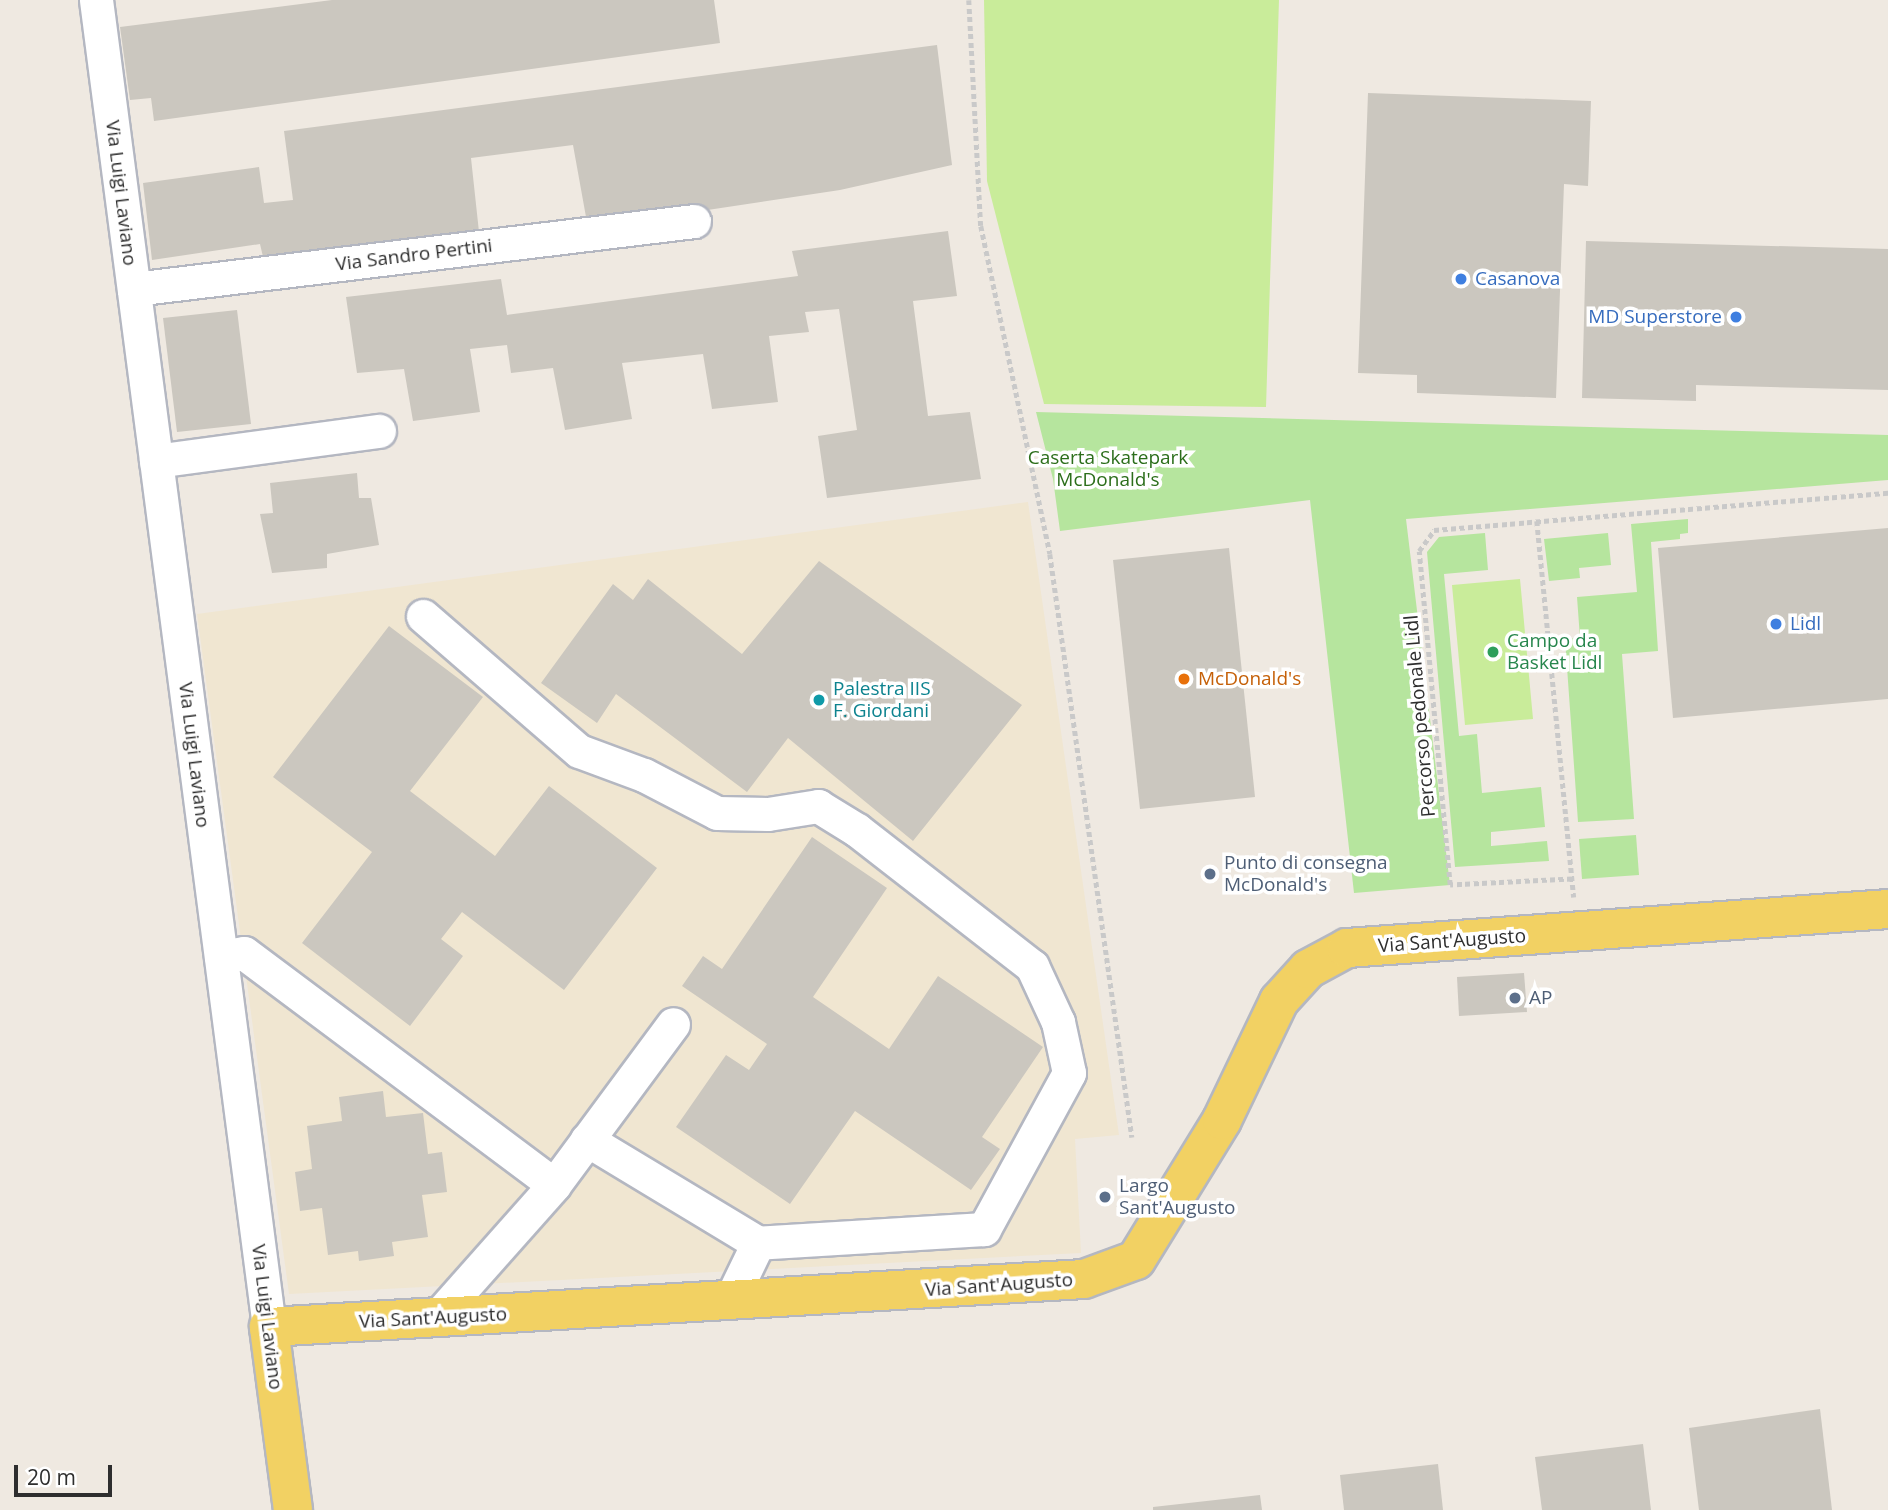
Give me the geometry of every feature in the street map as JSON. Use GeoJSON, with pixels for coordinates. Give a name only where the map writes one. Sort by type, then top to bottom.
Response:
{"type":"FeatureCollection","features":[{"type":"Feature","properties":{"kind":"main road","name":"Via Sant'Augusto"},"geometry":{"type":"LineString","coordinates":[[269,1327],[1084,1279],[1136,1260],[1222,1120],[1279,1002],[1307,969],[1347,948],[1888,909]]}},
{"type":"Feature","properties":{"kind":"main road","name":"Via Luigi Laviano"},"geometry":{"type":"LineString","coordinates":[[269,1327],[293,1510]]}},
{"type":"Feature","properties":{"kind":"street","name":"Via Luigi Laviano"},"geometry":{"type":"LineString","coordinates":[[96,0],[269,1327]]}},
{"type":"Feature","properties":{"kind":"street","name":"Via Sandro Pertini"},"geometry":{"type":"LineString","coordinates":[[134,289],[694,221]]}},
{"type":"Feature","properties":{"kind":"street"},"geometry":{"type":"LineString","coordinates":[[156,461],[379,431]]}},
{"type":"Feature","properties":{"kind":"street"},"geometry":{"type":"LineString","coordinates":[[423,616],[579,751],[644,775],[717,813],[768,814],[818,806],[857,830],[1032,966],[1058,1023],[1069,1073],[984,1229],[758,1243],[587,1140]]}},
{"type":"Feature","properties":{"kind":"street"},"geometry":{"type":"LineString","coordinates":[[220,957],[244,953],[554,1185]]}},
{"type":"Feature","properties":{"kind":"street"},"geometry":{"type":"LineString","coordinates":[[437,1317],[554,1185],[673,1024]]}},
{"type":"Feature","properties":{"kind":"street"},"geometry":{"type":"LineString","coordinates":[[730,1301],[758,1243]]}},
{"type":"Feature","properties":{"kind":"path"},"geometry":{"type":"LineString","coordinates":[[969,0],[981,226],[1050,554],[1132,1137]]}},
{"type":"Feature","properties":{"kind":"path","name":"Percorso pedonale Lidl"},"geometry":{"type":"LineString","coordinates":[[1572,879],[1450,886],[1419,551],[1434,530],[1888,493]]}},
{"type":"Feature","properties":{"kind":"path"},"geometry":{"type":"LineString","coordinates":[[1537,522],[1577,932]]}},
{"type":"Feature","properties":{"kind":"shaded area"},"geometry":{"type":"Polygon","coordinates":[[[1028,502],[1119,1135],[1075,1139],[1081,1253],[289,1294],[197,614],[1028,502]]]}},
{"type":"Feature","properties":{"kind":"green space"},"geometry":{"type":"Polygon","coordinates":[[[984,0],[1279,0],[1266,407],[1044,404],[987,181],[984,0]]]}},
{"type":"Feature","properties":{"kind":"green space","name":"Caserta Skatepark McDonald's"},"geometry":{"type":"Polygon","coordinates":[[[1036,412],[1888,435],[1888,480],[1406,519],[1450,885],[1354,893],[1310,500],[1060,531],[1053,479],[1036,412]]]}},
{"type":"Feature","properties":{"kind":"green space"},"geometry":{"type":"Polygon","coordinates":[[[1688,519],[1688,533],[1680,534],[1680,539],[1651,542],[1658,651],[1622,654],[1634,819],[1578,822],[1565,639],[1580,638],[1577,597],[1637,592],[1631,524],[1688,519]]]}},
{"type":"Feature","properties":{"kind":"green space"},"geometry":{"type":"Polygon","coordinates":[[[1485,533],[1488,570],[1444,574],[1459,736],[1477,734],[1482,793],[1541,787],[1545,827],[1491,832],[1491,846],[1547,841],[1549,861],[1455,867],[1427,552],[1439,537],[1485,533]]]}},
{"type":"Feature","properties":{"kind":"green space"},"geometry":{"type":"Polygon","coordinates":[[[1608,533],[1611,565],[1579,568],[1580,578],[1549,581],[1544,539],[1608,533]]]}},
{"type":"Feature","properties":{"kind":"green space","name":"Campo da Basket Lidl"},"geometry":{"type":"Polygon","coordinates":[[[1520,579],[1533,719],[1465,725],[1452,585],[1520,579]]]}},
{"type":"Feature","properties":{"kind":"green space"},"geometry":{"type":"Polygon","coordinates":[[[1636,835],[1639,875],[1582,879],[1579,839],[1636,835]]]}},
{"type":"Feature","properties":{"kind":"building"},"geometry":{"type":"Polygon","coordinates":[[[332,0],[714,0],[720,43],[154,121],[151,98],[130,100],[120,27],[332,0]]]}},
{"type":"Feature","properties":{"kind":"building"},"geometry":{"type":"Polygon","coordinates":[[[937,45],[952,165],[840,190],[588,228],[573,145],[471,158],[479,232],[264,261],[260,244],[152,260],[143,183],[259,167],[264,203],[293,200],[284,131],[937,45]]]}},
{"type":"Feature","properties":{"kind":"building","name":"Casanova"},"geometry":{"type":"Polygon","coordinates":[[[1368,93],[1591,101],[1588,186],[1564,184],[1556,398],[1417,393],[1417,375],[1358,373],[1368,93]]]}},
{"type":"Feature","properties":{"kind":"building"},"geometry":{"type":"Polygon","coordinates":[[[948,231],[957,296],[913,301],[928,416],[970,412],[981,479],[827,498],[818,436],[857,430],[839,309],[805,312],[809,332],[769,336],[778,402],[712,409],[703,354],[622,363],[632,419],[565,430],[553,368],[511,373],[507,345],[470,349],[480,412],[413,421],[404,369],[357,373],[346,297],[501,279],[507,315],[798,276],[792,251],[948,231]]]}},
{"type":"Feature","properties":{"kind":"building","name":"MD Superstore"},"geometry":{"type":"Polygon","coordinates":[[[1586,241],[1888,249],[1888,390],[1696,385],[1696,401],[1582,398],[1586,241]]]}},
{"type":"Feature","properties":{"kind":"building"},"geometry":{"type":"Polygon","coordinates":[[[237,310],[251,424],[177,432],[163,318],[237,310]]]}},
{"type":"Feature","properties":{"kind":"building"},"geometry":{"type":"Polygon","coordinates":[[[357,473],[359,498],[371,498],[379,545],[327,554],[327,568],[272,573],[260,514],[273,513],[270,483],[357,473]]]}},
{"type":"Feature","properties":{"kind":"building","name":"Lidl"},"geometry":{"type":"Polygon","coordinates":[[[1888,528],[1888,699],[1673,718],[1658,548],[1888,528]]]}},
{"type":"Feature","properties":{"kind":"building","name":"McDonald's"},"geometry":{"type":"Polygon","coordinates":[[[1229,548],[1255,797],[1140,809],[1113,560],[1229,548]]]}},
{"type":"Feature","properties":{"kind":"building","name":"Palestra IIS F. Giordani"},"geometry":{"type":"Polygon","coordinates":[[[819,561],[1022,705],[913,841],[788,738],[747,792],[616,694],[597,723],[541,683],[613,584],[633,600],[648,579],[742,654],[819,561]]]}},
{"type":"Feature","properties":{"kind":"building"},"geometry":{"type":"Polygon","coordinates":[[[389,626],[483,697],[410,791],[495,856],[549,786],[657,868],[564,990],[462,912],[441,939],[463,956],[410,1026],[302,943],[372,852],[273,777],[389,626]]]}},
{"type":"Feature","properties":{"kind":"building"},"geometry":{"type":"Polygon","coordinates":[[[812,837],[887,888],[813,997],[889,1049],[938,976],[1043,1047],[982,1137],[1000,1149],[971,1190],[855,1111],[790,1204],[676,1127],[726,1055],[749,1070],[767,1044],[682,986],[703,956],[722,969],[812,837]]]}},
{"type":"Feature","properties":{"kind":"building"},"geometry":{"type":"Polygon","coordinates":[[[1524,973],[1527,1012],[1459,1016],[1457,977],[1524,973]]]}},
{"type":"Feature","properties":{"kind":"building"},"geometry":{"type":"Polygon","coordinates":[[[383,1091],[386,1117],[423,1113],[428,1154],[442,1152],[447,1192],[422,1195],[428,1237],[392,1242],[394,1256],[359,1261],[358,1251],[328,1255],[322,1208],[300,1211],[295,1172],[312,1169],[307,1126],[342,1121],[339,1097],[383,1091]]]}},
{"type":"Feature","properties":{"kind":"building"},"geometry":{"type":"Polygon","coordinates":[[[1820,1409],[1832,1510],[1699,1510],[1689,1428],[1820,1409]]]}},
{"type":"Feature","properties":{"kind":"building"},"geometry":{"type":"Polygon","coordinates":[[[1643,1444],[1651,1510],[1542,1510],[1535,1457],[1643,1444]]]}},
{"type":"Feature","properties":{"kind":"building"},"geometry":{"type":"Polygon","coordinates":[[[1438,1464],[1443,1510],[1344,1510],[1340,1475],[1438,1464]]]}},
{"type":"Feature","properties":{"kind":"building"},"geometry":{"type":"Polygon","coordinates":[[[1260,1495],[1262,1510],[1153,1510],[1153,1507],[1260,1495]]]}},
{"type":"Feature","properties":{"kind":"place","name":"Casanova"},"geometry":{"type":"Point","coordinates":[1461,279]}},
{"type":"Feature","properties":{"kind":"place","name":"MD Superstore"},"geometry":{"type":"Point","coordinates":[1736,317]}},
{"type":"Feature","properties":{"kind":"place","name":"Lidl"},"geometry":{"type":"Point","coordinates":[1776,624]}},
{"type":"Feature","properties":{"kind":"place","name":"Campo da Basket Lidl"},"geometry":{"type":"Point","coordinates":[1493,652]}},
{"type":"Feature","properties":{"kind":"place","name":"McDonald's"},"geometry":{"type":"Point","coordinates":[1184,679]}},
{"type":"Feature","properties":{"kind":"place","name":"Palestra IIS F. Giordani"},"geometry":{"type":"Point","coordinates":[819,700]}},
{"type":"Feature","properties":{"kind":"place","name":"Punto di consegna McDonald's"},"geometry":{"type":"Point","coordinates":[1210,874]}},
{"type":"Feature","properties":{"kind":"place","name":"AP"},"geometry":{"type":"Point","coordinates":[1515,998]}},
{"type":"Feature","properties":{"kind":"place","name":"Largo Sant'Augusto"},"geometry":{"type":"Point","coordinates":[1105,1197]}}]}
